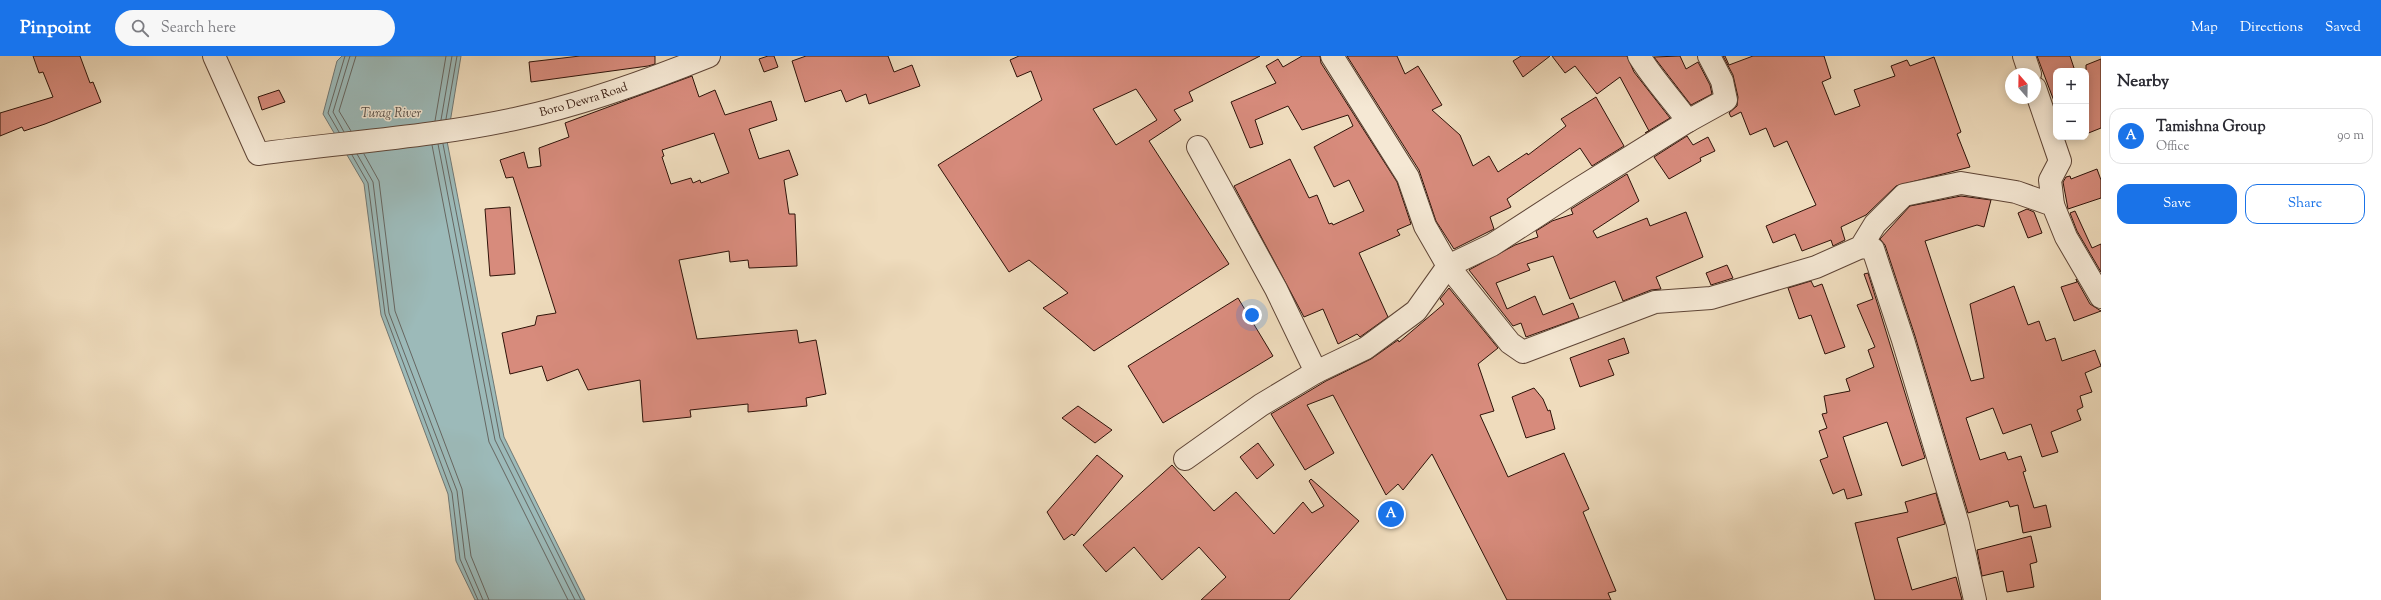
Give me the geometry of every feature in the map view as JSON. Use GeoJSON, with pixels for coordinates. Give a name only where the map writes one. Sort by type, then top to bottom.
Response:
{"type":"FeatureCollection","features":[{"type":"Feature","properties":{"kind":"street","name":"Boro Dewra Road"},"geometry":{"type":"LineString","coordinates":[[214,56],[258,154],[453,130],[519,118],[587,100],[652,79],[709,56]]}},
{"type":"Feature","properties":{"kind":"street"},"geometry":{"type":"LineString","coordinates":[[1332,56],[1408,177],[1425,226],[1448,266],[1510,343],[1523,352],[1655,302],[1711,298],[1816,268],[1861,247],[1875,224],[1904,195],[1961,183],[2016,192],[2053,205]]}},
{"type":"Feature","properties":{"kind":"street"},"geometry":{"type":"LineString","coordinates":[[1639,56],[1649,73],[1659,81],[1688,121]]}},
{"type":"Feature","properties":{"kind":"street"},"geometry":{"type":"LineString","coordinates":[[1185,459],[1261,405],[1316,372],[1366,348],[1416,311],[1448,266],[1492,245],[1688,121],[1726,100],[1722,81],[1709,56]]}},
{"type":"Feature","properties":{"kind":"street"},"geometry":{"type":"LineString","coordinates":[[2024,56],[2028,68]]}},
{"type":"Feature","properties":{"kind":"street"},"geometry":{"type":"LineString","coordinates":[[2040,104],[2060,161],[2050,180],[2053,205],[2066,237],[2101,297]]}},
{"type":"Feature","properties":{"kind":"street"},"geometry":{"type":"LineString","coordinates":[[1198,147],[1276,289],[1316,372]]}},
{"type":"Feature","properties":{"kind":"street"},"geometry":{"type":"LineString","coordinates":[[1861,247],[1873,250],[1903,340],[1958,524],[1975,600]]}},
{"type":"Feature","properties":{"kind":"water","name":"Turag River"},"geometry":{"type":"Polygon","coordinates":[[[342,56],[461,56],[447,141],[504,437],[585,600],[475,600],[456,561],[448,494],[381,315],[364,184],[323,114],[337,61],[342,56]]]}},
{"type":"Feature","properties":{"kind":"building"},"geometry":{"type":"Polygon","coordinates":[[[33,56],[80,56],[90,83],[93,82],[101,102],[45,124],[24,131],[22,127],[0,136],[0,113],[53,97],[43,72],[39,73],[33,56]]]}},
{"type":"Feature","properties":{"kind":"building"},"geometry":{"type":"Polygon","coordinates":[[[580,56],[655,56],[655,64],[531,82],[529,62],[580,56]]]}},
{"type":"Feature","properties":{"kind":"building"},"geometry":{"type":"Polygon","coordinates":[[[774,56],[778,67],[764,72],[759,59],[774,56]]]}},
{"type":"Feature","properties":{"kind":"building"},"geometry":{"type":"Polygon","coordinates":[[[806,56],[888,56],[894,72],[912,65],[920,86],[869,104],[866,94],[846,102],[841,90],[805,102],[792,61],[806,56]]]}},
{"type":"Feature","properties":{"kind":"building"},"geometry":{"type":"Polygon","coordinates":[[[1019,56],[1260,56],[1189,92],[1193,101],[1174,110],[1181,120],[1149,141],[1229,264],[1094,351],[1043,308],[1068,293],[1029,260],[1009,272],[938,165],[1042,100],[1031,71],[1017,77],[1010,60],[1019,56]],[[1136,89],[1093,109],[1116,145],[1157,120],[1136,89]]]}},
{"type":"Feature","properties":{"kind":"building"},"geometry":{"type":"Polygon","coordinates":[[[1302,56],[1320,56],[1321,63],[1397,182],[1411,224],[1397,230],[1400,235],[1359,253],[1388,317],[1360,337],[1357,334],[1338,344],[1323,309],[1304,317],[1234,186],[1290,159],[1309,198],[1317,195],[1329,224],[1332,223],[1333,225],[1364,211],[1349,180],[1334,187],[1314,147],[1353,126],[1348,115],[1302,130],[1288,106],[1255,120],[1263,144],[1250,148],[1231,102],[1276,83],[1266,66],[1278,59],[1283,67],[1302,56]]]}},
{"type":"Feature","properties":{"kind":"building"},"geometry":{"type":"Polygon","coordinates":[[[1347,56],[1397,56],[1405,74],[1418,66],[1442,105],[1432,110],[1460,135],[1473,166],[1489,156],[1498,172],[1527,153],[1528,155],[1566,126],[1561,119],[1596,97],[1624,146],[1592,166],[1580,148],[1507,199],[1511,207],[1490,217],[1494,229],[1454,249],[1436,221],[1419,170],[1347,56]]]}},
{"type":"Feature","properties":{"kind":"building"},"geometry":{"type":"Polygon","coordinates":[[[1521,56],[1550,56],[1523,77],[1513,61],[1521,56]]]}},
{"type":"Feature","properties":{"kind":"building"},"geometry":{"type":"Polygon","coordinates":[[[1552,56],[1627,56],[1634,72],[1670,118],[1649,131],[1620,77],[1597,94],[1575,66],[1565,73],[1552,56]]]}},
{"type":"Feature","properties":{"kind":"building"},"geometry":{"type":"Polygon","coordinates":[[[1680,56],[1686,69],[1698,62],[1710,85],[1712,94],[1691,105],[1654,57],[1680,56]]]}},
{"type":"Feature","properties":{"kind":"building"},"geometry":{"type":"Polygon","coordinates":[[[1723,56],[1725,56],[1729,65],[1753,56],[1824,56],[1831,78],[1822,82],[1835,115],[1860,106],[1854,90],[1895,76],[1891,66],[1907,60],[1910,66],[1934,57],[1961,132],[1957,134],[1970,167],[1896,186],[1866,215],[1841,227],[1845,240],[1833,246],[1831,240],[1802,251],[1795,234],[1773,243],[1766,226],[1816,205],[1787,141],[1774,147],[1766,128],[1750,135],[1741,112],[1731,117],[1729,113],[1737,106],[1738,97],[1733,75],[1723,56]]]}},
{"type":"Feature","properties":{"kind":"building"},"geometry":{"type":"Polygon","coordinates":[[[2037,56],[2070,56],[2074,68],[2053,68],[2053,98],[2037,56]]]}},
{"type":"Feature","properties":{"kind":"building"},"geometry":{"type":"Polygon","coordinates":[[[2101,59],[2101,128],[2089,133],[2089,68],[2086,68],[2086,65],[2101,59]]]}},
{"type":"Feature","properties":{"kind":"building"},"geometry":{"type":"Polygon","coordinates":[[[692,76],[699,97],[715,90],[725,115],[771,101],[777,120],[749,129],[759,159],[789,150],[798,175],[784,180],[789,214],[795,214],[797,266],[749,268],[748,260],[730,262],[729,251],[679,260],[697,339],[797,330],[799,343],[816,340],[826,394],[806,398],[807,406],[748,412],[748,404],[690,410],[691,417],[643,422],[640,380],[588,390],[578,369],[547,381],[542,366],[510,374],[502,333],[535,325],[537,316],[556,313],[513,177],[506,178],[500,160],[524,152],[528,168],[541,166],[539,148],[569,137],[565,123],[692,76]],[[714,133],[662,150],[664,156],[662,157],[671,184],[691,178],[693,183],[700,180],[701,183],[729,173],[714,133]]]}},
{"type":"Feature","properties":{"kind":"building"},"geometry":{"type":"Polygon","coordinates":[[[279,90],[285,102],[262,110],[258,97],[279,90]]]}},
{"type":"Feature","properties":{"kind":"building"},"geometry":{"type":"Polygon","coordinates":[[[1687,136],[1693,145],[1708,137],[1715,151],[1700,158],[1701,161],[1669,179],[1654,157],[1687,136]]]}},
{"type":"Feature","properties":{"kind":"building"},"geometry":{"type":"Polygon","coordinates":[[[2097,169],[2101,180],[2101,198],[2068,209],[2063,182],[2066,177],[2070,176],[2071,179],[2097,169]]]}},
{"type":"Feature","properties":{"kind":"building"},"geometry":{"type":"Polygon","coordinates":[[[1627,174],[1639,201],[1593,231],[1597,238],[1647,218],[1650,226],[1686,212],[1703,257],[1656,277],[1661,289],[1651,290],[1623,301],[1615,281],[1570,299],[1553,256],[1527,264],[1530,270],[1496,283],[1507,309],[1535,296],[1543,315],[1573,303],[1579,318],[1526,337],[1521,323],[1513,326],[1469,270],[1515,245],[1538,237],[1536,231],[1552,221],[1573,214],[1571,209],[1627,174]]]}},
{"type":"Feature","properties":{"kind":"building"},"geometry":{"type":"Polygon","coordinates":[[[1961,196],[1991,200],[1984,227],[1977,225],[1925,241],[1971,381],[1984,378],[1970,304],[2014,286],[2028,325],[2039,321],[2046,341],[2055,338],[2062,361],[2095,350],[2101,366],[2085,373],[2092,392],[2080,396],[2083,407],[2077,410],[2081,420],[2051,432],[2058,452],[2042,457],[2031,424],[2003,434],[1993,408],[1966,418],[1980,460],[2005,452],[2008,460],[2021,456],[2026,471],[2023,472],[2034,508],[2046,505],[2051,527],[2023,533],[2018,505],[2010,507],[2008,501],[1968,513],[1915,336],[1885,245],[1880,239],[1910,206],[1961,196]]]}},
{"type":"Feature","properties":{"kind":"building"},"geometry":{"type":"Polygon","coordinates":[[[510,207],[515,274],[490,276],[485,209],[510,207]]]}},
{"type":"Feature","properties":{"kind":"building"},"geometry":{"type":"Polygon","coordinates":[[[2027,209],[2034,212],[2042,233],[2028,238],[2018,213],[2027,209]]]}},
{"type":"Feature","properties":{"kind":"building"},"geometry":{"type":"Polygon","coordinates":[[[2075,211],[2092,248],[2101,244],[2101,272],[2077,231],[2070,213],[2075,211]]]}},
{"type":"Feature","properties":{"kind":"building"},"geometry":{"type":"Polygon","coordinates":[[[1727,265],[1733,278],[1711,285],[1706,273],[1727,265]]]}},
{"type":"Feature","properties":{"kind":"building"},"geometry":{"type":"Polygon","coordinates":[[[1868,273],[1925,458],[1902,466],[1887,422],[1843,437],[1862,495],[1847,499],[1844,489],[1833,494],[1820,460],[1828,457],[1819,431],[1827,428],[1822,414],[1827,413],[1824,396],[1850,391],[1846,379],[1874,367],[1868,350],[1875,347],[1857,305],[1873,299],[1864,274],[1868,273]]]}},
{"type":"Feature","properties":{"kind":"building"},"geometry":{"type":"Polygon","coordinates":[[[2076,279],[2090,304],[2101,311],[2074,321],[2061,287],[2077,282],[2076,279]]]}},
{"type":"Feature","properties":{"kind":"building"},"geometry":{"type":"Polygon","coordinates":[[[1811,281],[1814,287],[1822,284],[1845,347],[1825,354],[1811,315],[1799,319],[1788,288],[1811,281]]]}},
{"type":"Feature","properties":{"kind":"building"},"geometry":{"type":"Polygon","coordinates":[[[1449,288],[1498,348],[1478,364],[1494,411],[1480,415],[1508,477],[1564,453],[1589,509],[1583,512],[1616,591],[1608,593],[1611,600],[1507,600],[1432,454],[1403,490],[1398,484],[1386,495],[1333,395],[1307,405],[1334,453],[1305,470],[1271,414],[1326,381],[1371,359],[1398,340],[1399,342],[1444,304],[1440,299],[1449,288]]]}},
{"type":"Feature","properties":{"kind":"building"},"geometry":{"type":"Polygon","coordinates":[[[1238,298],[1273,356],[1163,423],[1128,366],[1238,298]]]}},
{"type":"Feature","properties":{"kind":"building"},"geometry":{"type":"Polygon","coordinates":[[[1624,338],[1629,353],[1608,360],[1614,375],[1580,387],[1570,358],[1624,338]]]}},
{"type":"Feature","properties":{"kind":"building"},"geometry":{"type":"Polygon","coordinates":[[[1534,388],[1543,399],[1548,411],[1550,410],[1555,429],[1526,438],[1512,397],[1534,388]]]}},
{"type":"Feature","properties":{"kind":"building"},"geometry":{"type":"Polygon","coordinates":[[[1078,406],[1112,430],[1095,443],[1062,418],[1078,406]]]}},
{"type":"Feature","properties":{"kind":"building"},"geometry":{"type":"Polygon","coordinates":[[[1258,443],[1274,465],[1257,479],[1240,457],[1258,443]]]}},
{"type":"Feature","properties":{"kind":"building"},"geometry":{"type":"Polygon","coordinates":[[[1097,455],[1123,476],[1074,536],[1072,534],[1064,540],[1047,512],[1097,455]]]}},
{"type":"Feature","properties":{"kind":"building"},"geometry":{"type":"Polygon","coordinates":[[[1172,465],[1214,511],[1236,492],[1274,534],[1303,502],[1312,513],[1324,506],[1309,481],[1311,479],[1359,521],[1289,600],[1201,600],[1226,577],[1199,547],[1162,580],[1134,547],[1106,572],[1083,545],[1172,465]]]}},
{"type":"Feature","properties":{"kind":"building"},"geometry":{"type":"Polygon","coordinates":[[[1936,493],[1945,524],[1897,538],[1912,590],[1956,577],[1962,600],[1875,600],[1855,523],[1908,512],[1905,502],[1936,493]]]}},
{"type":"Feature","properties":{"kind":"building"},"geometry":{"type":"Polygon","coordinates":[[[2031,536],[2037,562],[2030,564],[2034,587],[2007,592],[2003,571],[1982,576],[1977,550],[2031,536]]]}},
{"type":"Feature","properties":{"kind":"place","name":"Tamishna Group"},"geometry":{"type":"Point","coordinates":[1391,514]}}]}
